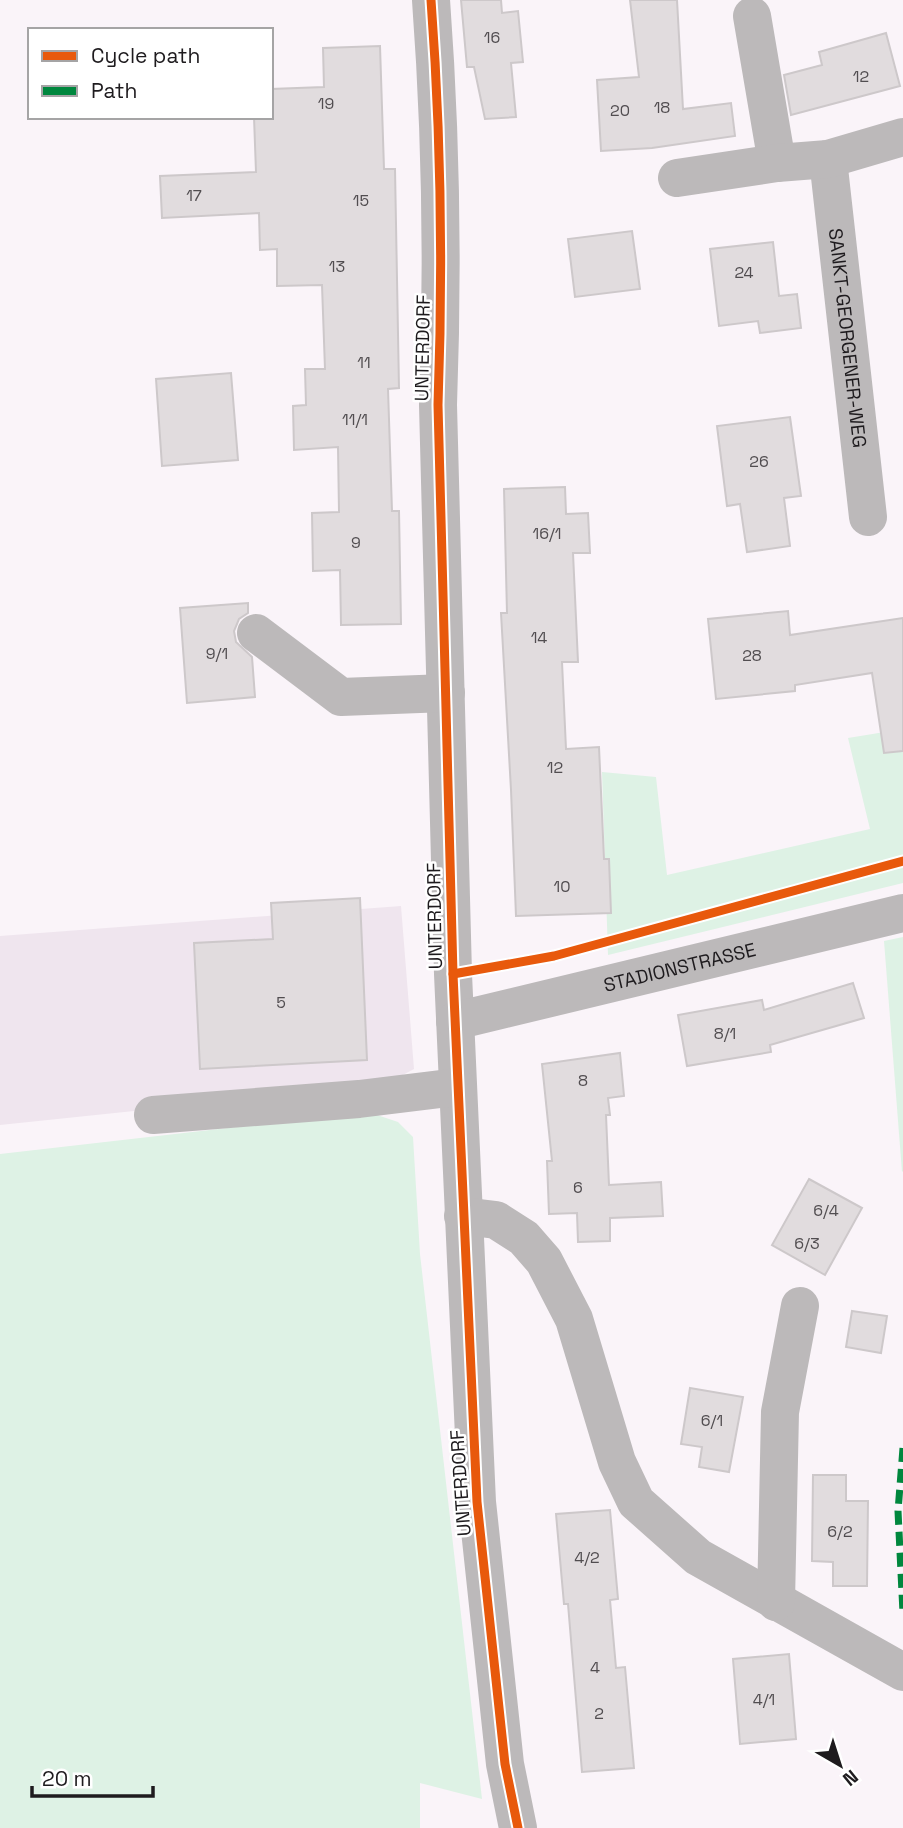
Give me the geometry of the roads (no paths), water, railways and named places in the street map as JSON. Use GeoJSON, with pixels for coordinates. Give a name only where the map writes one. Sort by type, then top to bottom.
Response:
{"type":"FeatureCollection","features":[{"type":"Feature","properties":{"kind":"street","name":"UNTERDORF"},"geometry":{"type":"LineString","coordinates":[[430,0],[436,69],[442,312],[438,405],[463,1216],[477,1502],[505,1764],[518,1828]]}},
{"type":"Feature","properties":{"kind":"street"},"geometry":{"type":"LineString","coordinates":[[752,16],[777,163]]}},
{"type":"Feature","properties":{"kind":"street"},"geometry":{"type":"LineString","coordinates":[[677,178],[777,163],[828,159],[903,137]]}},
{"type":"Feature","properties":{"kind":"street","name":"SANKT-GEORGENER-WEG"},"geometry":{"type":"LineString","coordinates":[[828,159],[868,517]]}},
{"type":"Feature","properties":{"kind":"street"},"geometry":{"type":"LineString","coordinates":[[256,633],[341,697],[446,693]]}},
{"type":"Feature","properties":{"kind":"street","name":"STADIONSTRASSE"},"geometry":{"type":"LineString","coordinates":[[455,1021],[903,913]]}},
{"type":"Feature","properties":{"kind":"street"},"geometry":{"type":"LineString","coordinates":[[153,1115],[359,1099],[457,1087]]}},
{"type":"Feature","properties":{"kind":"street"},"geometry":{"type":"LineString","coordinates":[[463,1216],[496,1220],[524,1238],[544,1261],[574,1319],[617,1462],[636,1502],[698,1556],[903,1672]]}},
{"type":"Feature","properties":{"kind":"street"},"geometry":{"type":"LineString","coordinates":[[776,1602],[780,1412],[800,1306]]}}]}
